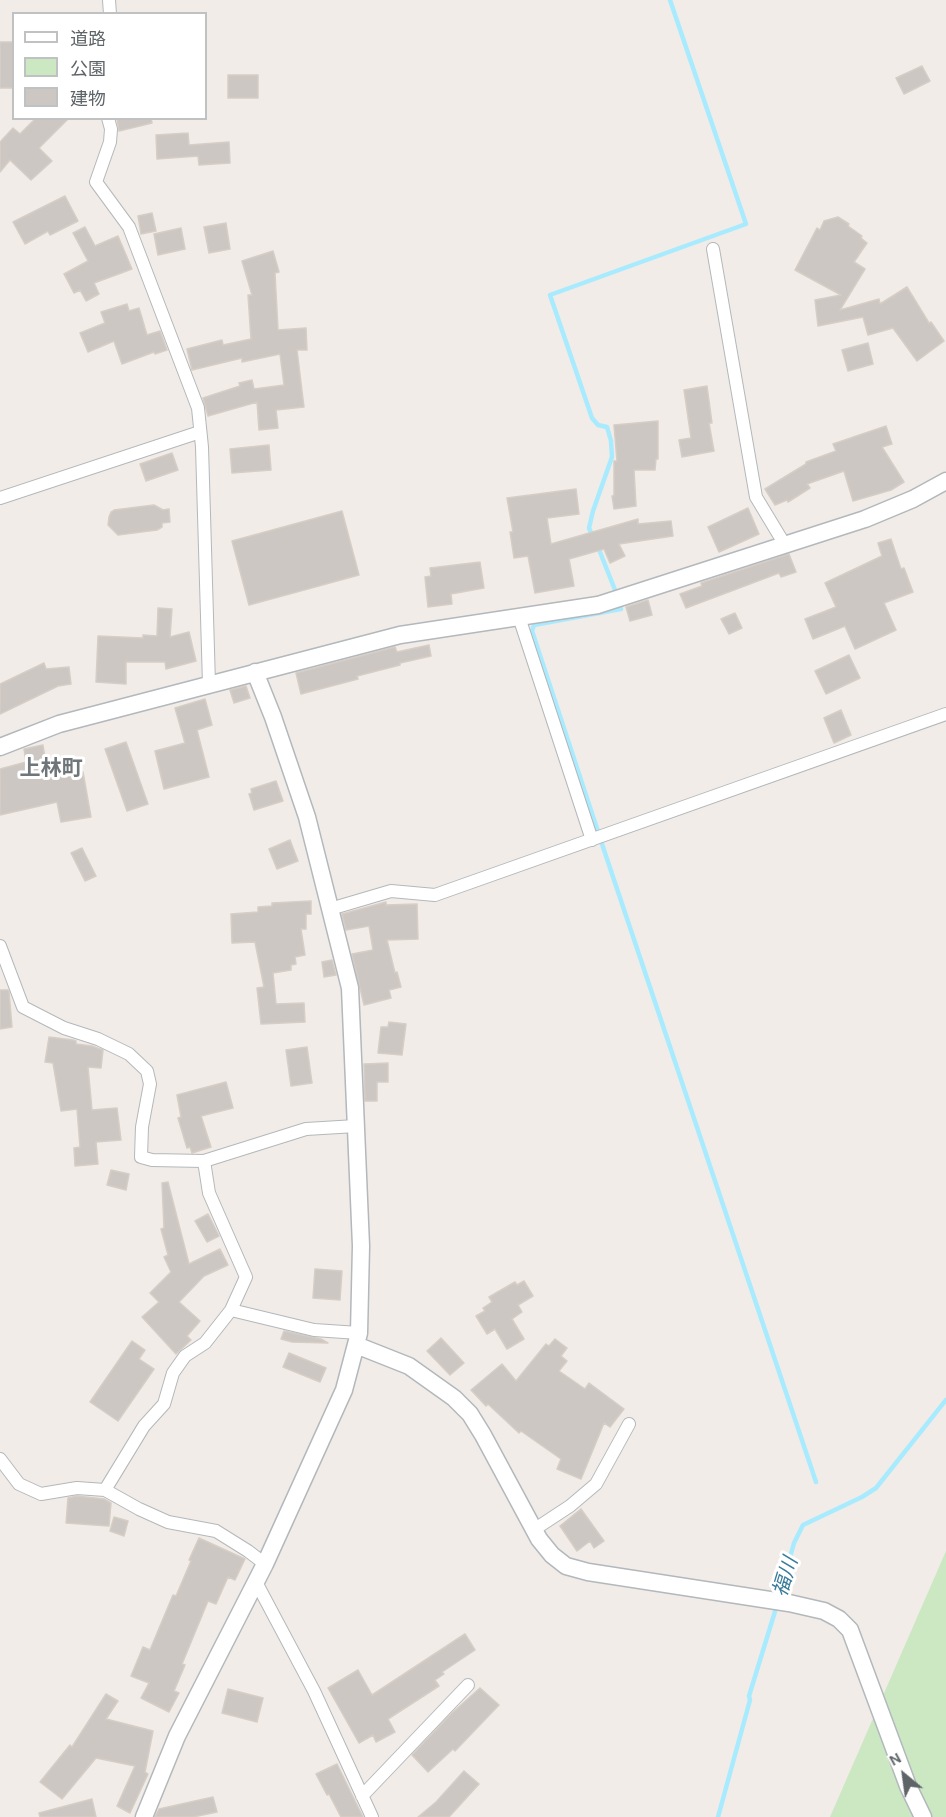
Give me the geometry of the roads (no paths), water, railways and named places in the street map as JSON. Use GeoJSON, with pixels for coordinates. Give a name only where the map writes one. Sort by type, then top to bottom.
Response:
{"type":"FeatureCollection","features":[{"type":"Feature","properties":{"kind":"street"},"geometry":{"type":"LineString","coordinates":[[109,120],[111,129],[110,142],[96,182],[129,227],[198,408],[209,684]]}},
{"type":"Feature","properties":{"kind":"street"},"geometry":{"type":"LineString","coordinates":[[713,249],[756,497],[785,545]]}},
{"type":"Feature","properties":{"kind":"street"},"geometry":{"type":"LineString","coordinates":[[0,498],[200,432]]}},
{"type":"Feature","properties":{"kind":"street"},"geometry":{"type":"LineString","coordinates":[[0,747],[59,724],[400,635],[598,605],[865,519],[913,499],[946,481]]}},
{"type":"Feature","properties":{"kind":"street"},"geometry":{"type":"LineString","coordinates":[[519,616],[592,840]]}},
{"type":"Feature","properties":{"kind":"street"},"geometry":{"type":"LineString","coordinates":[[144,1817],[177,1736],[265,1564],[344,1390],[357,1339],[361,1246],[350,988],[307,817],[255,672]]}},
{"type":"Feature","properties":{"kind":"street"},"geometry":{"type":"LineString","coordinates":[[330,909],[391,891],[435,895],[946,714]]}},
{"type":"Feature","properties":{"kind":"street"},"geometry":{"type":"LineString","coordinates":[[0,946],[22,1007],[64,1028],[98,1039],[129,1054],[147,1071],[150,1084],[142,1127],[141,1157],[152,1160],[204,1161],[306,1130],[356,1126]]}},
{"type":"Feature","properties":{"kind":"street"},"geometry":{"type":"LineString","coordinates":[[105,1490],[144,1426],[164,1404],[173,1373],[185,1356],[205,1343],[231,1310],[246,1277],[209,1193],[204,1161]]}},
{"type":"Feature","properties":{"kind":"street"},"geometry":{"type":"LineString","coordinates":[[231,1310],[357,1339],[409,1366],[454,1398],[470,1414],[483,1435],[539,1539],[552,1555],[566,1566],[588,1572],[789,1603],[824,1611],[839,1619],[850,1630],[908,1786],[923,1817]]}},
{"type":"Feature","properties":{"kind":"street"},"geometry":{"type":"LineString","coordinates":[[535,1529],[570,1506],[596,1484],[629,1424]]}},
{"type":"Feature","properties":{"kind":"street"},"geometry":{"type":"LineString","coordinates":[[0,1459],[19,1484],[41,1494],[77,1488],[105,1490],[168,1522],[216,1531],[265,1564]]}},
{"type":"Feature","properties":{"kind":"street"},"geometry":{"type":"LineString","coordinates":[[256,1582],[314,1691],[372,1817]]}},
{"type":"Feature","properties":{"kind":"street"},"geometry":{"type":"LineString","coordinates":[[362,1796],[468,1685]]}},
{"type":"Feature","properties":{"kind":"waterway"},"geometry":{"type":"LineString","coordinates":[[593,537],[589,528],[612,457],[611,441],[607,427],[598,425],[592,418],[550,295],[746,224],[670,0]]}},
{"type":"Feature","properties":{"kind":"waterway"},"geometry":{"type":"LineString","coordinates":[[598,547],[617,595]]}},
{"type":"Feature","properties":{"kind":"waterway"},"geometry":{"type":"LineString","coordinates":[[619,603],[621,609],[534,625],[532,631],[816,1482]]}},
{"type":"Feature","properties":{"kind":"waterway","name":"福川"},"geometry":{"type":"LineString","coordinates":[[779,1597],[794,1543],[803,1525],[876,1488],[946,1400]]}},
{"type":"Feature","properties":{"kind":"waterway","name":"福川"},"geometry":{"type":"LineString","coordinates":[[718,1817],[750,1700],[749,1696],[777,1605]]}},
{"type":"Feature","properties":{"kind":"district","name":"上林町"},"geometry":{"type":"Point","coordinates":[51,769]}}]}
